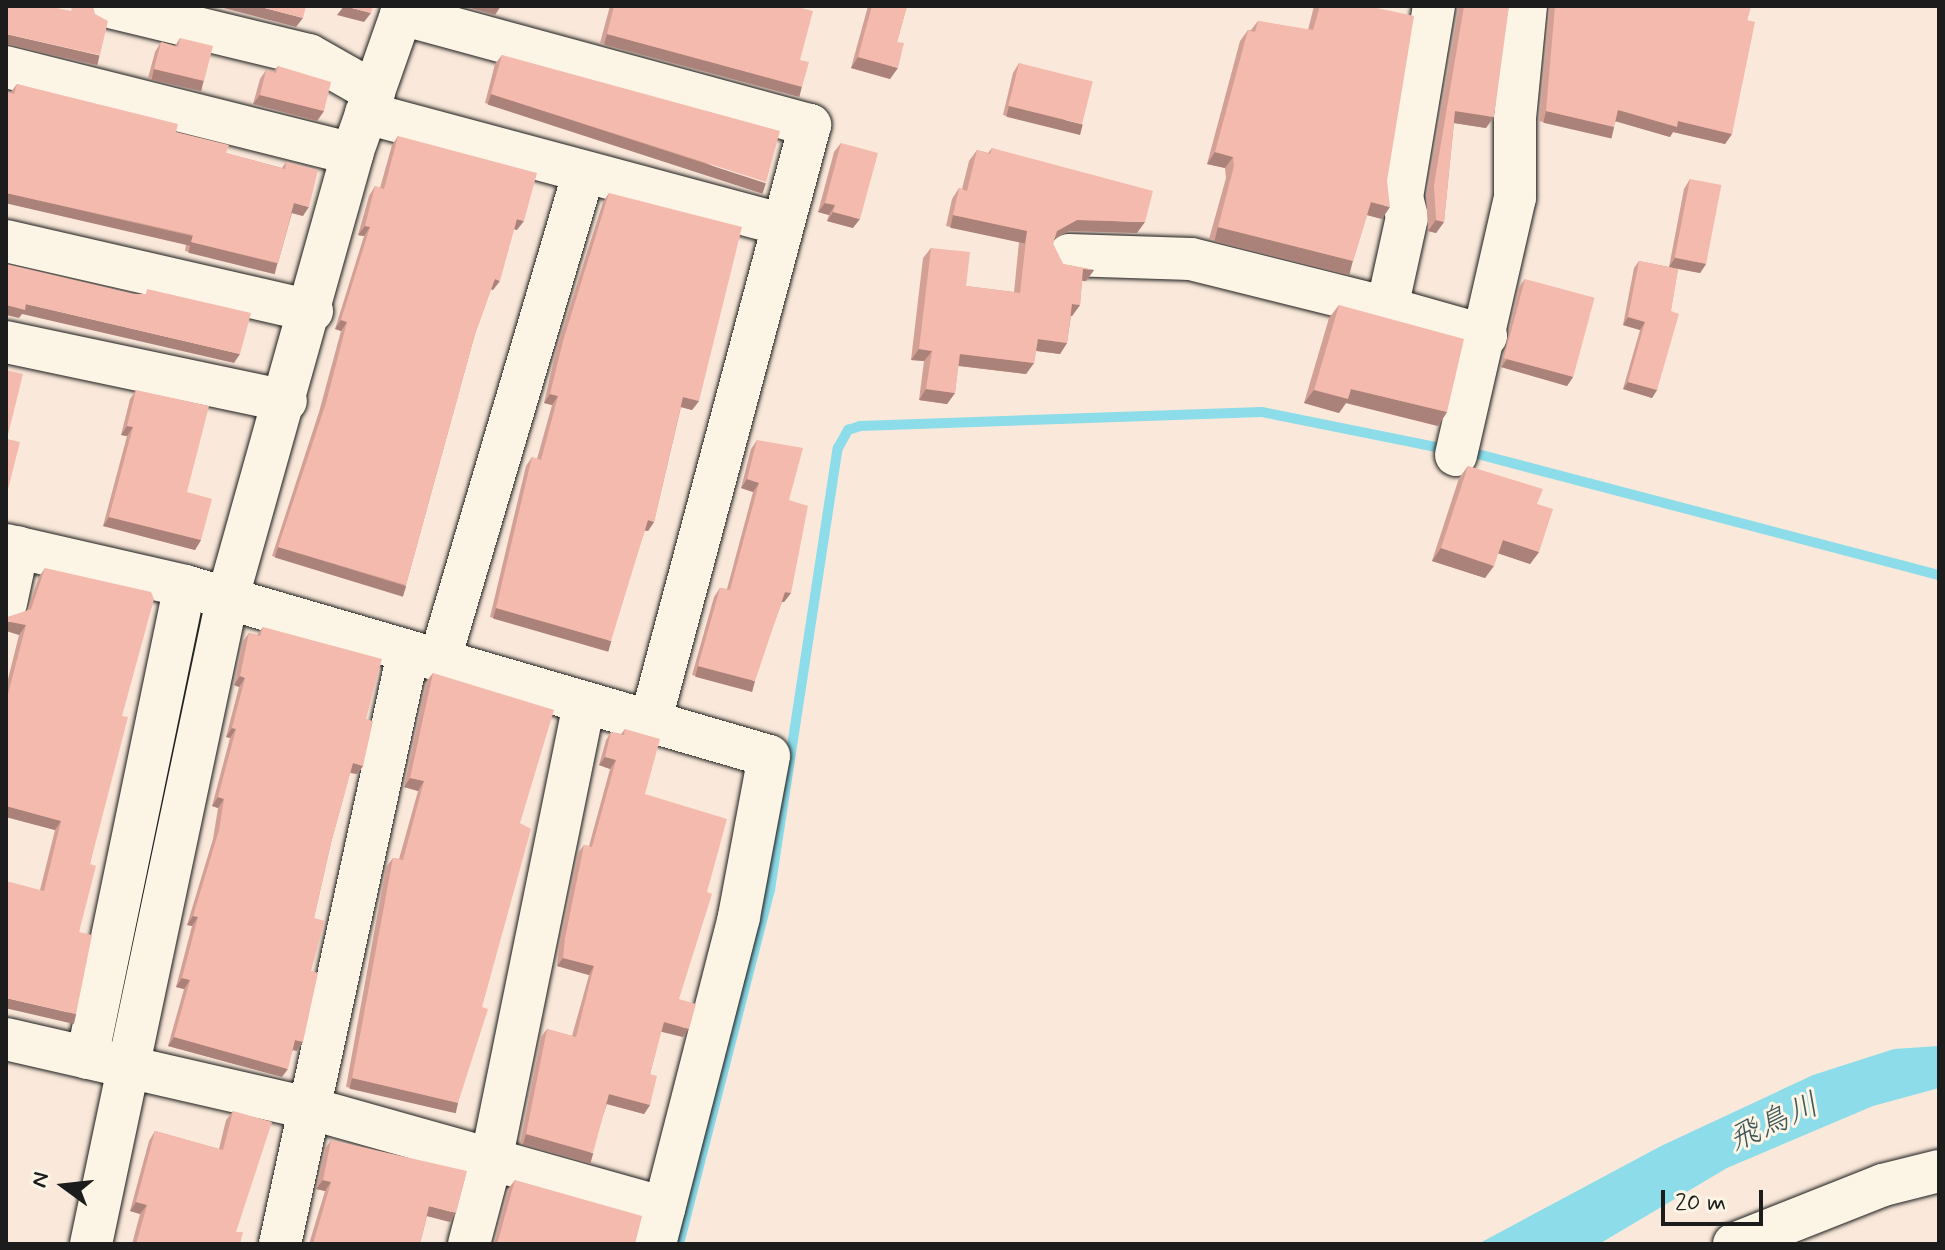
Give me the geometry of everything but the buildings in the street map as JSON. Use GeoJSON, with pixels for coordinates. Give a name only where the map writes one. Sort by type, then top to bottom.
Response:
{"type":"FeatureCollection","features":[{"type":"Feature","properties":{"kind":"street"},"geometry":{"type":"LineString","coordinates":[[106,6],[309,55],[370,102],[584,172],[781,224]]}},
{"type":"Feature","properties":{"kind":"street"},"geometry":{"type":"LineString","coordinates":[[1387,308],[1407,217],[1402,197],[1434,6]]}},
{"type":"Feature","properties":{"kind":"street"},"geometry":{"type":"LineString","coordinates":[[1456,455],[1486,336],[1515,198],[1515,118],[1526,6]]}},
{"type":"Feature","properties":{"kind":"street"},"geometry":{"type":"LineString","coordinates":[[91,1244],[227,600],[312,311],[352,154],[403,10],[810,125],[781,224],[650,723]]}},
{"type":"Feature","properties":{"kind":"street"},"geometry":{"type":"LineString","coordinates":[[6,67],[352,154]]}},
{"type":"Feature","properties":{"kind":"street"},"geometry":{"type":"LineString","coordinates":[[280,1244],[424,658],[584,172]]}},
{"type":"Feature","properties":{"kind":"street"},"geometry":{"type":"LineString","coordinates":[[6,241],[312,311]]}},
{"type":"Feature","properties":{"kind":"street"},"geometry":{"type":"LineString","coordinates":[[1069,255],[1191,259],[1486,336]]}},
{"type":"Feature","properties":{"kind":"street"},"geometry":{"type":"LineString","coordinates":[[6,342],[286,401]]}},
{"type":"Feature","properties":{"kind":"street"},"geometry":{"type":"LineString","coordinates":[[6,603],[12,546],[185,586],[769,756],[739,917],[660,1226],[491,1161],[312,1109],[6,1039]]}},
{"type":"Feature","properties":{"kind":"street"},"geometry":{"type":"LineString","coordinates":[[87,1058],[185,586]]}},
{"type":"Feature","properties":{"kind":"street"},"geometry":{"type":"LineString","coordinates":[[469,1244],[491,1161],[584,703]]}},
{"type":"Feature","properties":{"kind":"street"},"geometry":{"type":"LineString","coordinates":[[1734,1244],[1883,1185],[1939,1171]]}},
{"type":"Feature","properties":{"kind":"water","name":"飛鳥川"},"geometry":{"type":"Polygon","coordinates":[[[1939,1046],[1939,1088],[1873,1106],[1727,1168],[1599,1244],[1478,1244],[1661,1146],[1813,1075],[1894,1049],[1939,1046]]]}},
{"type":"Feature","properties":{"kind":"waterway"},"geometry":{"type":"LineString","coordinates":[[679,1244],[770,890],[838,448],[848,430],[860,426],[1262,412],[1450,450]]}},
{"type":"Feature","properties":{"kind":"waterway"},"geometry":{"type":"LineString","coordinates":[[1466,451],[1939,575]]}}]}
